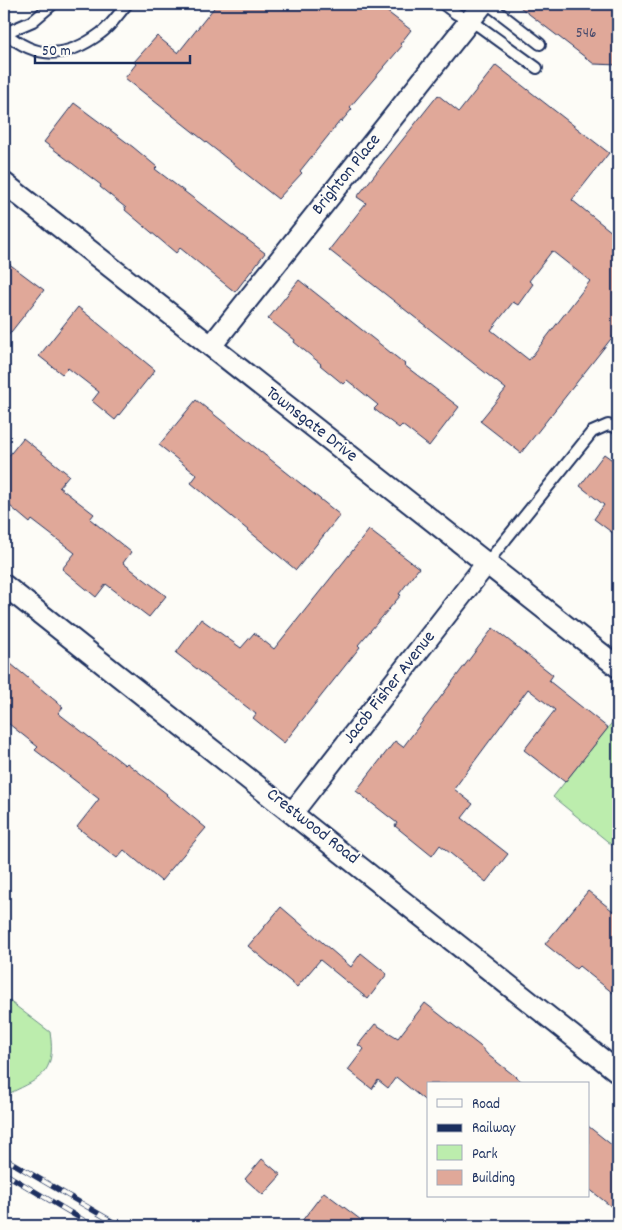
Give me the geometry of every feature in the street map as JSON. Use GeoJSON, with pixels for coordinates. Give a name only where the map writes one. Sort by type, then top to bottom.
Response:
{"type":"FeatureCollection","features":[{"type":"Feature","properties":{"kind":"street","name":"Brighton Place"},"geometry":{"type":"LineString","coordinates":[[211,346],[483,4]]}},
{"type":"Feature","properties":{"kind":"street","name":"Townsgate Drive"},"geometry":{"type":"LineString","coordinates":[[4,183],[618,667]]}},
{"type":"Feature","properties":{"kind":"street","name":"Jacob Fisher Avenue"},"geometry":{"type":"LineString","coordinates":[[293,812],[486,564]]}},
{"type":"Feature","properties":{"kind":"street","name":"Crestwood Road"},"geometry":{"type":"LineString","coordinates":[[4,585],[293,812],[618,1072]]}},
{"type":"Feature","properties":{"kind":"lane"},"geometry":{"type":"LineString","coordinates":[[4,32],[33,21],[52,4]]}},
{"type":"Feature","properties":{"kind":"lane"},"geometry":{"type":"LineString","coordinates":[[4,32],[19,44],[41,53],[67,52],[102,32],[127,4]]}},
{"type":"Feature","properties":{"kind":"lane"},"geometry":{"type":"LineString","coordinates":[[443,4],[470,20],[536,68]]}},
{"type":"Feature","properties":{"kind":"lane"},"geometry":{"type":"LineString","coordinates":[[488,4],[540,44]]}},
{"type":"Feature","properties":{"kind":"lane"},"geometry":{"type":"LineString","coordinates":[[486,564],[592,432],[608,425],[618,428]]}},
{"type":"Feature","properties":{"kind":"green space"},"geometry":{"type":"Polygon","coordinates":[[[618,715],[618,839],[612,845],[553,797],[618,715]]]}},
{"type":"Feature","properties":{"kind":"green space"},"geometry":{"type":"Polygon","coordinates":[[[4,997],[50,1032],[51,1058],[42,1074],[35,1080],[4,1096],[4,997]]]}},
{"type":"Feature","properties":{"kind":"building"},"geometry":{"type":"Polygon","coordinates":[[[217,4],[377,4],[411,30],[400,44],[402,46],[350,107],[352,109],[300,171],[302,173],[278,199],[125,78],[136,64],[134,62],[157,36],[178,53],[217,4]]]}},
{"type":"Feature","properties":{"kind":"building"},"geometry":{"type":"Polygon","coordinates":[[[516,4],[618,4],[618,65],[594,64],[516,4]]]}},
{"type":"Feature","properties":{"kind":"building"},"geometry":{"type":"Polygon","coordinates":[[[496,65],[609,153],[572,200],[618,237],[618,330],[521,453],[480,421],[506,389],[329,250],[366,203],[357,197],[438,95],[459,112],[496,65]],[[552,251],[529,281],[533,284],[518,305],[513,302],[491,330],[529,360],[590,281],[552,251]]]}},
{"type":"Feature","properties":{"kind":"building"},"geometry":{"type":"Polygon","coordinates":[[[74,103],[133,147],[157,167],[155,169],[265,253],[235,292],[180,248],[176,253],[125,210],[126,208],[100,187],[101,185],[44,142],[74,103]]]}},
{"type":"Feature","properties":{"kind":"building"},"geometry":{"type":"Polygon","coordinates":[[[4,260],[44,290],[4,341],[4,260]]]}},
{"type":"Feature","properties":{"kind":"building"},"geometry":{"type":"Polygon","coordinates":[[[299,280],[459,407],[429,446],[402,425],[399,428],[374,409],[378,405],[347,380],[343,384],[294,342],[295,340],[268,319],[299,280]]]}},
{"type":"Feature","properties":{"kind":"building"},"geometry":{"type":"Polygon","coordinates":[[[78,307],[155,370],[115,420],[92,401],[99,392],[68,368],[62,374],[39,356],[78,307]]]}},
{"type":"Feature","properties":{"kind":"building"},"geometry":{"type":"Polygon","coordinates":[[[196,400],[340,515],[296,570],[191,483],[197,475],[159,445],[196,400]]]}},
{"type":"Feature","properties":{"kind":"building"},"geometry":{"type":"Polygon","coordinates":[[[23,438],[69,475],[59,487],[94,514],[90,519],[131,552],[123,563],[166,596],[149,617],[106,584],[96,597],[62,569],[75,553],[32,520],[30,523],[4,501],[4,462],[23,438]]]}},
{"type":"Feature","properties":{"kind":"building"},"geometry":{"type":"Polygon","coordinates":[[[604,454],[618,464],[618,537],[594,519],[604,505],[580,486],[604,454]]]}},
{"type":"Feature","properties":{"kind":"building"},"geometry":{"type":"Polygon","coordinates":[[[369,530],[419,568],[399,594],[401,595],[358,645],[360,647],[284,743],[253,718],[256,714],[176,653],[201,619],[241,648],[254,633],[274,649],[369,530]]]}},
{"type":"Feature","properties":{"kind":"building"},"geometry":{"type":"Polygon","coordinates":[[[493,628],[553,675],[549,681],[608,728],[565,782],[524,750],[555,710],[528,689],[454,789],[473,804],[462,818],[508,854],[486,882],[440,845],[432,856],[395,826],[397,823],[356,791],[395,741],[403,747],[493,628]]]}},
{"type":"Feature","properties":{"kind":"building"},"geometry":{"type":"Polygon","coordinates":[[[11,664],[63,707],[58,713],[125,765],[127,763],[167,794],[206,828],[161,881],[124,850],[117,858],[77,827],[99,799],[35,750],[38,747],[4,720],[4,673],[11,664]]]}},
{"type":"Feature","properties":{"kind":"building"},"geometry":{"type":"Polygon","coordinates":[[[588,891],[618,915],[618,997],[579,966],[576,969],[545,944],[588,891]]]}},
{"type":"Feature","properties":{"kind":"building"},"geometry":{"type":"Polygon","coordinates":[[[281,907],[351,967],[361,953],[387,974],[368,999],[320,960],[297,987],[248,946],[281,907]]]}},
{"type":"Feature","properties":{"kind":"building"},"geometry":{"type":"Polygon","coordinates":[[[425,1003],[522,1082],[427,1082],[427,1102],[396,1077],[388,1088],[378,1080],[372,1089],[348,1070],[364,1049],[358,1045],[375,1024],[398,1038],[425,1003]]]}},
{"type":"Feature","properties":{"kind":"building"},"geometry":{"type":"Polygon","coordinates":[[[590,1128],[618,1150],[618,1212],[590,1190],[590,1128]]]}},
{"type":"Feature","properties":{"kind":"building"},"geometry":{"type":"Polygon","coordinates":[[[262,1159],[281,1175],[263,1195],[245,1179],[262,1159]]]}},
{"type":"Feature","properties":{"kind":"building"},"geometry":{"type":"Polygon","coordinates":[[[324,1192],[369,1226],[298,1226],[324,1192]]]}},
{"type":"Feature","properties":{"kind":"railway"},"geometry":{"type":"LineString","coordinates":[[4,1158],[120,1226]]}},
{"type":"Feature","properties":{"kind":"railway"},"geometry":{"type":"LineString","coordinates":[[4,1173],[93,1226]]}}]}
